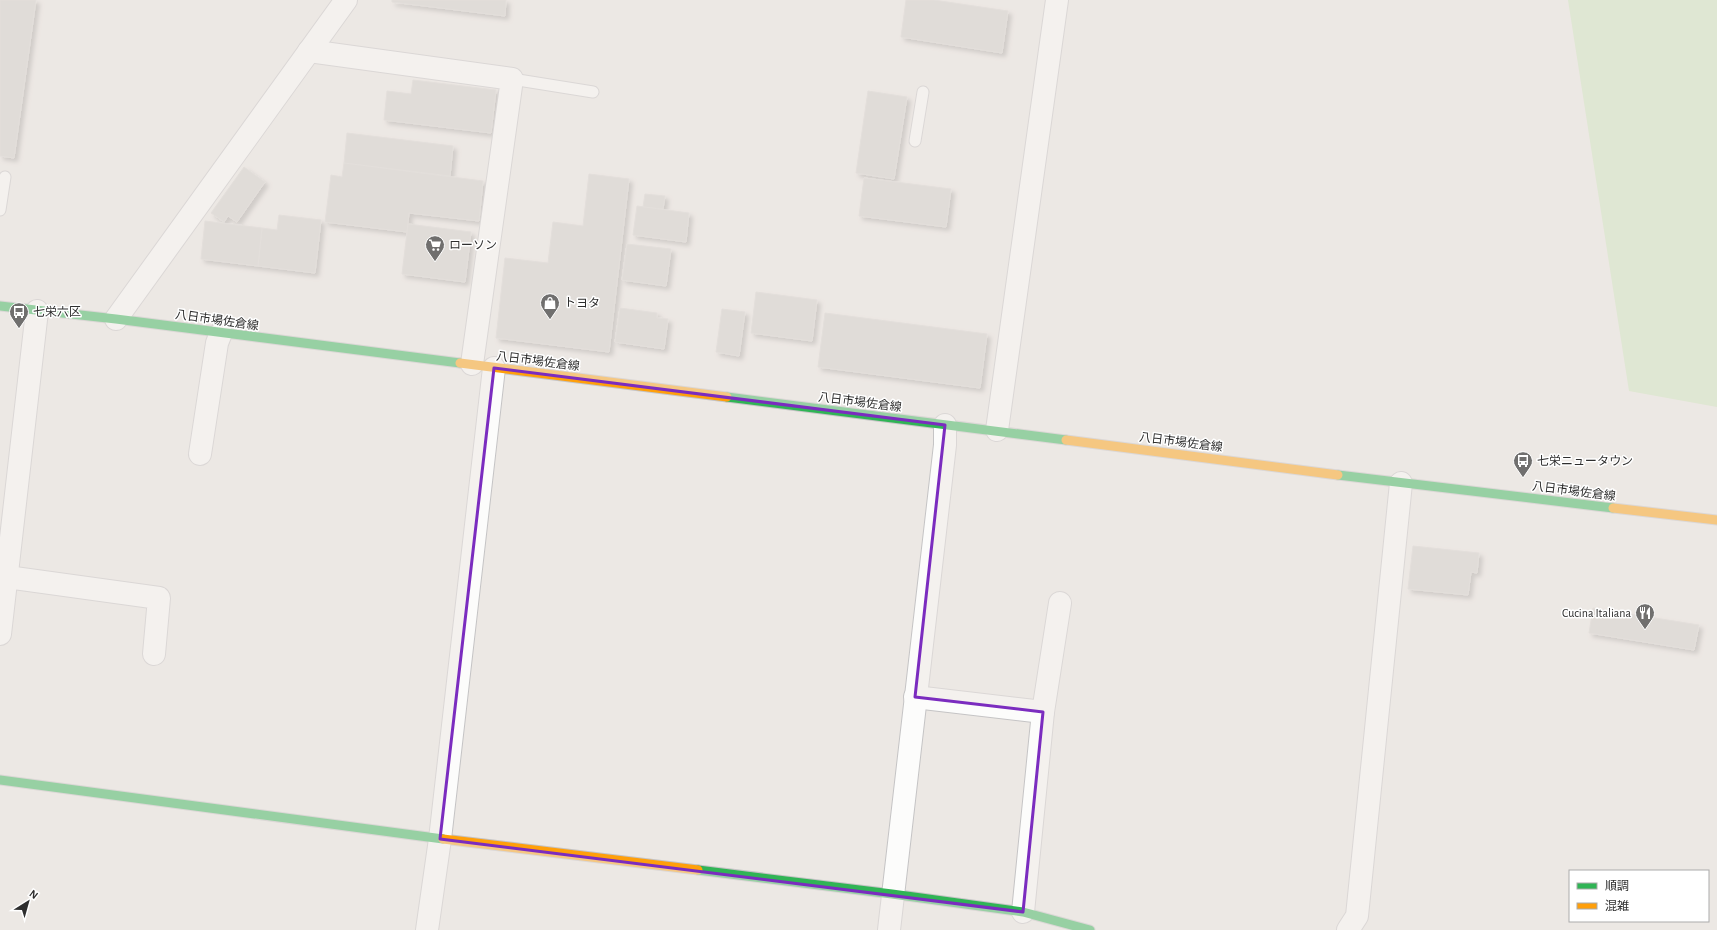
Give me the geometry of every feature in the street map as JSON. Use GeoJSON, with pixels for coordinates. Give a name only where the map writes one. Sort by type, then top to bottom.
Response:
{"type":"FeatureCollection","features":[{"type":"Feature","properties":{"kind":"main road","name":"八日市場佐倉線"},"geometry":{"type":"LineString","coordinates":[[0,306],[116,319],[945,425],[997,430],[1401,483],[1717,520]]}},
{"type":"Feature","properties":{"kind":"main road"},"geometry":{"type":"LineString","coordinates":[[0,780],[440,839],[892,894],[1023,912],[1090,930]]}},
{"type":"Feature","properties":{"kind":"street"},"geometry":{"type":"LineString","coordinates":[[116,319],[346,0]]}},
{"type":"Feature","properties":{"kind":"street"},"geometry":{"type":"LineString","coordinates":[[997,430],[1057,0]]}},
{"type":"Feature","properties":{"kind":"street"},"geometry":{"type":"LineString","coordinates":[[309,51],[512,79],[472,364]]}},
{"type":"Feature","properties":{"kind":"street"},"geometry":{"type":"LineString","coordinates":[[0,634],[38,311]]}},
{"type":"Feature","properties":{"kind":"street"},"geometry":{"type":"LineString","coordinates":[[200,454],[217,343],[221,333]]}},
{"type":"Feature","properties":{"kind":"street"},"geometry":{"type":"LineString","coordinates":[[428,930],[440,839],[494,368]]}},
{"type":"Feature","properties":{"kind":"street"},"geometry":{"type":"LineString","coordinates":[[889,930],[945,425]]}},
{"type":"Feature","properties":{"kind":"street"},"geometry":{"type":"LineString","coordinates":[[1348,930],[1357,916],[1401,483]]}},
{"type":"Feature","properties":{"kind":"street"},"geometry":{"type":"LineString","coordinates":[[7,577],[159,598],[154,654]]}},
{"type":"Feature","properties":{"kind":"street"},"geometry":{"type":"LineString","coordinates":[[1023,912],[1043,712],[1060,603]]}},
{"type":"Feature","properties":{"kind":"street"},"geometry":{"type":"LineString","coordinates":[[916,697],[1043,712]]}},
{"type":"Feature","properties":{"kind":"lane"},"geometry":{"type":"LineString","coordinates":[[512,79],[593,92]]}},
{"type":"Feature","properties":{"kind":"lane"},"geometry":{"type":"LineString","coordinates":[[915,141],[923,92]]}},
{"type":"Feature","properties":{"kind":"lane"},"geometry":{"type":"LineString","coordinates":[[0,210],[5,177]]}},
{"type":"Feature","properties":{"kind":"highlighted area"},"geometry":{"type":"Polygon","coordinates":[[[494,368],[945,425],[915,697],[1043,712],[1023,912],[440,839],[494,368]]]}},
{"type":"Feature","properties":{"kind":"green space"},"geometry":{"type":"Polygon","coordinates":[[[1568,0],[1717,0],[1717,407],[1629,391],[1568,0]]]}},
{"type":"Feature","properties":{"kind":"building"},"geometry":{"type":"Polygon","coordinates":[[[0,0],[36,0],[14,158],[0,156],[0,0]]]}},
{"type":"Feature","properties":{"kind":"building"},"geometry":{"type":"Polygon","coordinates":[[[392,0],[506,0],[505,16],[392,2],[392,0]]]}},
{"type":"Feature","properties":{"kind":"building"},"geometry":{"type":"Polygon","coordinates":[[[906,0],[934,0],[1008,11],[1002,53],[901,37],[906,0]]]}},
{"type":"Feature","properties":{"kind":"building"},"geometry":{"type":"Polygon","coordinates":[[[413,80],[496,90],[491,133],[384,120],[387,91],[411,94],[413,80]]]}},
{"type":"Feature","properties":{"kind":"building"},"geometry":{"type":"Polygon","coordinates":[[[868,91],[907,97],[894,179],[856,173],[868,91]]]}},
{"type":"Feature","properties":{"kind":"building"},"geometry":{"type":"Polygon","coordinates":[[[347,133],[453,146],[450,176],[344,163],[347,133]]]}},
{"type":"Feature","properties":{"kind":"building"},"geometry":{"type":"Polygon","coordinates":[[[344,163],[483,181],[479,221],[409,213],[407,232],[325,222],[331,175],[342,177],[344,163]]]}},
{"type":"Feature","properties":{"kind":"building"},"geometry":{"type":"Polygon","coordinates":[[[244,167],[265,182],[237,222],[228,216],[224,222],[211,213],[244,167]]]}},
{"type":"Feature","properties":{"kind":"building"},"geometry":{"type":"Polygon","coordinates":[[[589,174],[629,179],[609,352],[496,338],[505,258],[548,263],[553,222],[583,226],[589,174]]]}},
{"type":"Feature","properties":{"kind":"building"},"geometry":{"type":"Polygon","coordinates":[[[864,178],[951,189],[946,227],[859,216],[864,178]]]}},
{"type":"Feature","properties":{"kind":"building"},"geometry":{"type":"Polygon","coordinates":[[[645,194],[665,196],[663,209],[643,207],[645,194]]]}},
{"type":"Feature","properties":{"kind":"building"},"geometry":{"type":"Polygon","coordinates":[[[637,206],[689,213],[686,242],[633,235],[637,206]]]}},
{"type":"Feature","properties":{"kind":"building"},"geometry":{"type":"Polygon","coordinates":[[[279,215],[321,220],[315,273],[258,266],[262,228],[277,230],[279,215]]]}},
{"type":"Feature","properties":{"kind":"building"},"geometry":{"type":"Polygon","coordinates":[[[205,221],[262,228],[258,266],[201,259],[205,221]]]}},
{"type":"Feature","properties":{"kind":"building"},"geometry":{"type":"Polygon","coordinates":[[[408,224],[471,232],[465,282],[402,274],[408,224]]]}},
{"type":"Feature","properties":{"kind":"building"},"geometry":{"type":"Polygon","coordinates":[[[627,244],[671,249],[666,286],[622,280],[627,244]]]}},
{"type":"Feature","properties":{"kind":"building"},"geometry":{"type":"Polygon","coordinates":[[[756,292],[817,300],[812,341],[751,333],[756,292]]]}},
{"type":"Feature","properties":{"kind":"building"},"geometry":{"type":"Polygon","coordinates":[[[620,308],[657,313],[657,318],[668,319],[664,349],[615,342],[620,308]]]}},
{"type":"Feature","properties":{"kind":"building"},"geometry":{"type":"Polygon","coordinates":[[[722,309],[745,312],[739,356],[716,352],[722,309]]]}},
{"type":"Feature","properties":{"kind":"building"},"geometry":{"type":"Polygon","coordinates":[[[825,313],[987,334],[980,388],[818,367],[825,313]]]}},
{"type":"Feature","properties":{"kind":"building"},"geometry":{"type":"Polygon","coordinates":[[[1413,546],[1479,553],[1477,573],[1471,572],[1468,595],[1408,589],[1413,546]]]}},
{"type":"Feature","properties":{"kind":"building"},"geometry":{"type":"Polygon","coordinates":[[[1593,608],[1699,625],[1694,650],[1589,633],[1593,608]]]}},
{"type":"Feature","properties":{"kind":"traffic: fast"},"geometry":{"type":"LineString","coordinates":[[0,306],[116,319],[460,363]]}},
{"type":"Feature","properties":{"kind":"traffic: fast"},"geometry":{"type":"LineString","coordinates":[[727,397],[1066,440]]}},
{"type":"Feature","properties":{"kind":"traffic: fast"},"geometry":{"type":"LineString","coordinates":[[1338,475],[1613,508]]}},
{"type":"Feature","properties":{"kind":"traffic: fast"},"geometry":{"type":"LineString","coordinates":[[0,780],[443,839]]}},
{"type":"Feature","properties":{"kind":"traffic: fast"},"geometry":{"type":"LineString","coordinates":[[698,870],[1023,912],[1090,930]]}},
{"type":"Feature","properties":{"kind":"traffic: slow"},"geometry":{"type":"LineString","coordinates":[[460,363],[727,397]]}},
{"type":"Feature","properties":{"kind":"traffic: slow"},"geometry":{"type":"LineString","coordinates":[[1066,440],[1338,475]]}},
{"type":"Feature","properties":{"kind":"traffic: slow"},"geometry":{"type":"LineString","coordinates":[[1613,508],[1717,520]]}},
{"type":"Feature","properties":{"kind":"traffic: slow"},"geometry":{"type":"LineString","coordinates":[[443,839],[698,870]]}},
{"type":"Feature","properties":{"kind":"place","name":"ローソン"},"geometry":{"type":"Point","coordinates":[435,262]}},
{"type":"Feature","properties":{"kind":"place","name":"トヨタ"},"geometry":{"type":"Point","coordinates":[550,320]}},
{"type":"Feature","properties":{"kind":"place","name":"七栄六区"},"geometry":{"type":"Point","coordinates":[19,329]}},
{"type":"Feature","properties":{"kind":"place","name":"七栄ニュータウン"},"geometry":{"type":"Point","coordinates":[1523,478]}},
{"type":"Feature","properties":{"kind":"place","name":"Cucina Italiana"},"geometry":{"type":"Point","coordinates":[1645,630]}}]}
